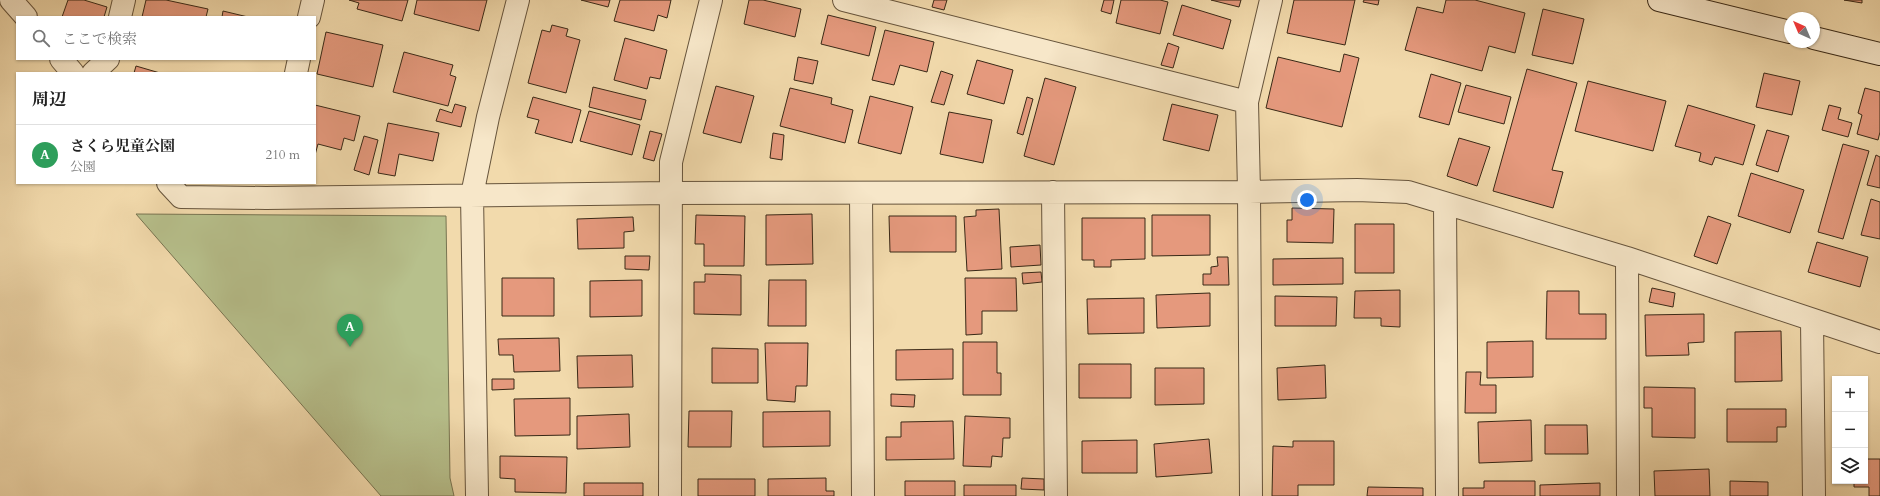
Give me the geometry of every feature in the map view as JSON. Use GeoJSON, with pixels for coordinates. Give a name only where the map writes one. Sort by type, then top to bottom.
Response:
{"type":"FeatureCollection","features":[{"type":"Feature","properties":{"kind":"street"},"geometry":{"type":"LineString","coordinates":[[11,0],[25,16]]}},
{"type":"Feature","properties":{"kind":"street"},"geometry":{"type":"LineString","coordinates":[[120,16],[124,0]]}},
{"type":"Feature","properties":{"kind":"street"},"geometry":{"type":"LineString","coordinates":[[309,16],[313,0]]}},
{"type":"Feature","properties":{"kind":"street"},"geometry":{"type":"LineString","coordinates":[[477,496],[472,195],[488,117],[518,0]]}},
{"type":"Feature","properties":{"kind":"street"},"geometry":{"type":"LineString","coordinates":[[670,496],[671,162],[711,0]]}},
{"type":"Feature","properties":{"kind":"street"},"geometry":{"type":"LineString","coordinates":[[844,0],[1246,102]]}},
{"type":"Feature","properties":{"kind":"street"},"geometry":{"type":"LineString","coordinates":[[1251,496],[1249,192],[1246,102],[1271,0]]}},
{"type":"Feature","properties":{"kind":"street"},"geometry":{"type":"LineString","coordinates":[[1659,0],[1784,31]]}},
{"type":"Feature","properties":{"kind":"street"},"geometry":{"type":"LineString","coordinates":[[1820,39],[1880,54]]}},
{"type":"Feature","properties":{"kind":"street"},"geometry":{"type":"LineString","coordinates":[[62,60],[72,72]]}},
{"type":"Feature","properties":{"kind":"street"},"geometry":{"type":"LineString","coordinates":[[94,72],[107,60]]}},
{"type":"Feature","properties":{"kind":"street"},"geometry":{"type":"LineString","coordinates":[[296,72],[299,60]]}},
{"type":"Feature","properties":{"kind":"street"},"geometry":{"type":"LineString","coordinates":[[169,184],[181,197],[267,191],[472,195],[670,193],[1249,192],[1357,190],[1408,192],[1627,258],[1880,342]]}},
{"type":"Feature","properties":{"kind":"street"},"geometry":{"type":"LineString","coordinates":[[1053,192],[1056,496]]}},
{"type":"Feature","properties":{"kind":"street"},"geometry":{"type":"LineString","coordinates":[[861,193],[863,496]]}},
{"type":"Feature","properties":{"kind":"street"},"geometry":{"type":"LineString","coordinates":[[1445,204],[1447,496]]}},
{"type":"Feature","properties":{"kind":"street"},"geometry":{"type":"LineString","coordinates":[[1627,258],[1628,496]]}},
{"type":"Feature","properties":{"kind":"street"},"geometry":{"type":"LineString","coordinates":[[1812,320],[1814,496]]}},
{"type":"Feature","properties":{"kind":"green space"},"geometry":{"type":"Polygon","coordinates":[[[136,214],[446,216],[450,478],[454,496],[381,496],[136,214]]]}},
{"type":"Feature","properties":{"kind":"building"},"geometry":{"type":"Polygon","coordinates":[[[68,0],[84,0],[107,7],[104,16],[62,16],[68,0]]]}},
{"type":"Feature","properties":{"kind":"building"},"geometry":{"type":"Polygon","coordinates":[[[146,0],[166,0],[208,9],[206,16],[142,16],[146,0]]]}},
{"type":"Feature","properties":{"kind":"building"},"geometry":{"type":"Polygon","coordinates":[[[349,0],[408,0],[402,21],[357,9],[359,3],[349,0]]]}},
{"type":"Feature","properties":{"kind":"building"},"geometry":{"type":"Polygon","coordinates":[[[417,0],[487,0],[479,31],[414,14],[417,0]]]}},
{"type":"Feature","properties":{"kind":"building"},"geometry":{"type":"Polygon","coordinates":[[[581,0],[610,0],[608,7],[581,0]]]}},
{"type":"Feature","properties":{"kind":"building"},"geometry":{"type":"Polygon","coordinates":[[[620,0],[671,0],[667,18],[658,15],[654,31],[614,21],[620,0]]]}},
{"type":"Feature","properties":{"kind":"building"},"geometry":{"type":"Polygon","coordinates":[[[749,0],[763,0],[801,9],[795,37],[744,24],[749,0]]]}},
{"type":"Feature","properties":{"kind":"building"},"geometry":{"type":"Polygon","coordinates":[[[934,0],[947,0],[944,10],[932,7],[934,0]]]}},
{"type":"Feature","properties":{"kind":"building"},"geometry":{"type":"Polygon","coordinates":[[[1104,0],[1114,0],[1111,14],[1101,11],[1104,0]]]}},
{"type":"Feature","properties":{"kind":"building"},"geometry":{"type":"Polygon","coordinates":[[[1121,0],[1160,0],[1168,2],[1160,34],[1116,23],[1121,0]]]}},
{"type":"Feature","properties":{"kind":"building"},"geometry":{"type":"Polygon","coordinates":[[[1211,0],[1241,0],[1239,7],[1211,0]]]}},
{"type":"Feature","properties":{"kind":"building"},"geometry":{"type":"Polygon","coordinates":[[[1294,0],[1355,0],[1345,45],[1287,33],[1294,0]]]}},
{"type":"Feature","properties":{"kind":"building"},"geometry":{"type":"Polygon","coordinates":[[[1364,0],[1379,0],[1378,5],[1363,2],[1364,0]]]}},
{"type":"Feature","properties":{"kind":"building"},"geometry":{"type":"Polygon","coordinates":[[[1446,0],[1475,0],[1525,13],[1515,53],[1489,46],[1482,71],[1405,50],[1417,7],[1443,13],[1446,0]]]}},
{"type":"Feature","properties":{"kind":"building"},"geometry":{"type":"Polygon","coordinates":[[[1844,0],[1862,0],[1862,3],[1844,0]]]}},
{"type":"Feature","properties":{"kind":"building"},"geometry":{"type":"Polygon","coordinates":[[[1182,5],[1231,20],[1223,49],[1173,35],[1182,5]]]}},
{"type":"Feature","properties":{"kind":"building"},"geometry":{"type":"Polygon","coordinates":[[[1543,9],[1584,19],[1573,64],[1532,55],[1543,9]]]}},
{"type":"Feature","properties":{"kind":"building"},"geometry":{"type":"Polygon","coordinates":[[[223,11],[244,16],[222,16],[223,11]]]}},
{"type":"Feature","properties":{"kind":"building"},"geometry":{"type":"Polygon","coordinates":[[[828,15],[876,27],[869,56],[821,44],[828,15]]]}},
{"type":"Feature","properties":{"kind":"building"},"geometry":{"type":"Polygon","coordinates":[[[552,25],[568,29],[566,36],[580,40],[566,93],[528,83],[542,30],[550,32],[552,25]]]}},
{"type":"Feature","properties":{"kind":"building"},"geometry":{"type":"Polygon","coordinates":[[[885,30],[934,42],[927,72],[900,65],[894,85],[872,80],[885,30]]]}},
{"type":"Feature","properties":{"kind":"building"},"geometry":{"type":"Polygon","coordinates":[[[326,32],[383,45],[373,87],[317,74],[326,32]]]}},
{"type":"Feature","properties":{"kind":"building"},"geometry":{"type":"Polygon","coordinates":[[[625,38],[667,50],[660,79],[650,77],[647,89],[614,80],[625,38]]]}},
{"type":"Feature","properties":{"kind":"building"},"geometry":{"type":"Polygon","coordinates":[[[1168,43],[1179,47],[1173,68],[1161,65],[1168,43]]]}},
{"type":"Feature","properties":{"kind":"building"},"geometry":{"type":"Polygon","coordinates":[[[404,52],[453,65],[450,75],[456,77],[448,106],[393,92],[404,52]]]}},
{"type":"Feature","properties":{"kind":"building"},"geometry":{"type":"Polygon","coordinates":[[[1344,54],[1359,58],[1342,127],[1266,108],[1278,57],[1340,72],[1344,54]]]}},
{"type":"Feature","properties":{"kind":"building"},"geometry":{"type":"Polygon","coordinates":[[[798,57],[818,61],[813,84],[794,80],[798,57]]]}},
{"type":"Feature","properties":{"kind":"building"},"geometry":{"type":"Polygon","coordinates":[[[977,60],[1013,70],[1004,104],[967,94],[977,60]]]}},
{"type":"Feature","properties":{"kind":"building"},"geometry":{"type":"Polygon","coordinates":[[[136,66],[157,72],[134,72],[136,66]]]}},
{"type":"Feature","properties":{"kind":"building"},"geometry":{"type":"Polygon","coordinates":[[[1527,69],[1577,83],[1552,170],[1563,172],[1553,208],[1493,191],[1527,69]]]}},
{"type":"Feature","properties":{"kind":"building"},"geometry":{"type":"Polygon","coordinates":[[[941,71],[953,75],[944,105],[931,102],[941,71]]]}},
{"type":"Feature","properties":{"kind":"building"},"geometry":{"type":"Polygon","coordinates":[[[1764,73],[1800,81],[1792,115],[1756,107],[1764,73]]]}},
{"type":"Feature","properties":{"kind":"building"},"geometry":{"type":"Polygon","coordinates":[[[1431,74],[1461,83],[1449,125],[1419,117],[1431,74]]]}},
{"type":"Feature","properties":{"kind":"building"},"geometry":{"type":"Polygon","coordinates":[[[1045,78],[1076,87],[1054,165],[1024,156],[1045,78]]]}},
{"type":"Feature","properties":{"kind":"building"},"geometry":{"type":"Polygon","coordinates":[[[1588,81],[1666,101],[1653,151],[1575,131],[1588,81]]]}},
{"type":"Feature","properties":{"kind":"building"},"geometry":{"type":"Polygon","coordinates":[[[1466,85],[1511,97],[1504,124],[1458,112],[1466,85]]]}},
{"type":"Feature","properties":{"kind":"building"},"geometry":{"type":"Polygon","coordinates":[[[716,86],[754,96],[741,143],[703,133],[716,86]]]}},
{"type":"Feature","properties":{"kind":"building"},"geometry":{"type":"Polygon","coordinates":[[[593,87],[646,100],[641,120],[589,107],[593,87]]]}},
{"type":"Feature","properties":{"kind":"building"},"geometry":{"type":"Polygon","coordinates":[[[790,88],[832,98],[831,104],[853,110],[845,143],[780,126],[790,88]]]}},
{"type":"Feature","properties":{"kind":"building"},"geometry":{"type":"Polygon","coordinates":[[[1865,88],[1880,92],[1880,132],[1878,140],[1857,134],[1862,115],[1858,113],[1865,88]]]}},
{"type":"Feature","properties":{"kind":"building"},"geometry":{"type":"Polygon","coordinates":[[[870,96],[913,107],[901,154],[858,143],[870,96]]]}},
{"type":"Feature","properties":{"kind":"building"},"geometry":{"type":"Polygon","coordinates":[[[533,97],[581,110],[572,143],[535,133],[539,120],[527,117],[533,97]]]}},
{"type":"Feature","properties":{"kind":"building"},"geometry":{"type":"Polygon","coordinates":[[[1027,97],[1033,99],[1023,135],[1017,133],[1027,97]]]}},
{"type":"Feature","properties":{"kind":"building"},"geometry":{"type":"Polygon","coordinates":[[[455,104],[466,107],[461,127],[436,121],[440,109],[452,113],[455,104]]]}},
{"type":"Feature","properties":{"kind":"building"},"geometry":{"type":"Polygon","coordinates":[[[1172,104],[1218,115],[1209,151],[1163,140],[1172,104]]]}},
{"type":"Feature","properties":{"kind":"building"},"geometry":{"type":"Polygon","coordinates":[[[316,105],[360,116],[354,141],[344,138],[341,150],[318,144],[316,151],[316,105]]]}},
{"type":"Feature","properties":{"kind":"building"},"geometry":{"type":"Polygon","coordinates":[[[1688,105],[1755,125],[1743,165],[1715,157],[1712,165],[1699,161],[1701,153],[1675,146],[1688,105]]]}},
{"type":"Feature","properties":{"kind":"building"},"geometry":{"type":"Polygon","coordinates":[[[1829,105],[1841,108],[1838,119],[1852,123],[1848,137],[1822,130],[1829,105]]]}},
{"type":"Feature","properties":{"kind":"building"},"geometry":{"type":"Polygon","coordinates":[[[589,111],[640,125],[632,155],[580,141],[589,111]]]}},
{"type":"Feature","properties":{"kind":"building"},"geometry":{"type":"Polygon","coordinates":[[[949,112],[992,120],[983,163],[940,154],[949,112]]]}},
{"type":"Feature","properties":{"kind":"building"},"geometry":{"type":"Polygon","coordinates":[[[388,123],[439,133],[433,161],[399,154],[395,176],[378,173],[388,123]]]}},
{"type":"Feature","properties":{"kind":"building"},"geometry":{"type":"Polygon","coordinates":[[[1767,130],[1789,136],[1778,172],[1756,165],[1767,130]]]}},
{"type":"Feature","properties":{"kind":"building"},"geometry":{"type":"Polygon","coordinates":[[[650,131],[662,134],[654,161],[643,158],[650,131]]]}},
{"type":"Feature","properties":{"kind":"building"},"geometry":{"type":"Polygon","coordinates":[[[773,133],[784,135],[782,160],[770,158],[773,133]]]}},
{"type":"Feature","properties":{"kind":"building"},"geometry":{"type":"Polygon","coordinates":[[[364,136],[378,140],[369,175],[354,170],[364,136]]]}},
{"type":"Feature","properties":{"kind":"building"},"geometry":{"type":"Polygon","coordinates":[[[1459,138],[1490,147],[1477,186],[1447,176],[1459,138]]]}},
{"type":"Feature","properties":{"kind":"building"},"geometry":{"type":"Polygon","coordinates":[[[1843,144],[1869,151],[1843,239],[1818,232],[1843,144]]]}},
{"type":"Feature","properties":{"kind":"building"},"geometry":{"type":"Polygon","coordinates":[[[1876,155],[1880,157],[1880,188],[1867,185],[1876,155]]]}},
{"type":"Feature","properties":{"kind":"building"},"geometry":{"type":"Polygon","coordinates":[[[1751,173],[1804,190],[1790,233],[1738,216],[1751,173]]]}},
{"type":"Feature","properties":{"kind":"building"},"geometry":{"type":"Polygon","coordinates":[[[1871,199],[1880,202],[1880,239],[1861,235],[1871,199]]]}},
{"type":"Feature","properties":{"kind":"building"},"geometry":{"type":"Polygon","coordinates":[[[1292,208],[1334,209],[1333,243],[1287,242],[1287,220],[1292,220],[1292,208]]]}},
{"type":"Feature","properties":{"kind":"building"},"geometry":{"type":"Polygon","coordinates":[[[999,209],[1002,269],[967,271],[964,217],[976,216],[976,210],[999,209]]]}},
{"type":"Feature","properties":{"kind":"building"},"geometry":{"type":"Polygon","coordinates":[[[812,214],[813,264],[766,265],[766,215],[812,214]]]}},
{"type":"Feature","properties":{"kind":"building"},"geometry":{"type":"Polygon","coordinates":[[[696,215],[745,216],[744,266],[704,266],[704,244],[695,244],[696,215]]]}},
{"type":"Feature","properties":{"kind":"building"},"geometry":{"type":"Polygon","coordinates":[[[1152,215],[1210,215],[1210,255],[1152,256],[1152,215]]]}},
{"type":"Feature","properties":{"kind":"building"},"geometry":{"type":"Polygon","coordinates":[[[889,216],[956,216],[956,252],[890,252],[889,216]]]}},
{"type":"Feature","properties":{"kind":"building"},"geometry":{"type":"Polygon","coordinates":[[[1708,216],[1731,224],[1717,264],[1694,256],[1708,216]]]}},
{"type":"Feature","properties":{"kind":"building"},"geometry":{"type":"Polygon","coordinates":[[[633,217],[634,231],[624,232],[624,248],[578,249],[577,219],[633,217]]]}},
{"type":"Feature","properties":{"kind":"building"},"geometry":{"type":"Polygon","coordinates":[[[1082,218],[1145,218],[1145,259],[1111,260],[1111,267],[1094,267],[1094,260],[1082,260],[1082,218]]]}},
{"type":"Feature","properties":{"kind":"building"},"geometry":{"type":"Polygon","coordinates":[[[1355,224],[1394,224],[1394,273],[1355,273],[1355,224]]]}},
{"type":"Feature","properties":{"kind":"building"},"geometry":{"type":"Polygon","coordinates":[[[1817,242],[1868,257],[1860,287],[1808,272],[1817,242]]]}},
{"type":"Feature","properties":{"kind":"building"},"geometry":{"type":"Polygon","coordinates":[[[1040,245],[1041,265],[1011,267],[1010,247],[1040,245]]]}},
{"type":"Feature","properties":{"kind":"building"},"geometry":{"type":"Polygon","coordinates":[[[625,256],[650,256],[649,270],[625,269],[625,256]]]}},
{"type":"Feature","properties":{"kind":"building"},"geometry":{"type":"Polygon","coordinates":[[[1217,257],[1228,257],[1229,285],[1203,285],[1203,274],[1211,274],[1211,267],[1218,266],[1217,257]]]}},
{"type":"Feature","properties":{"kind":"building"},"geometry":{"type":"Polygon","coordinates":[[[1343,258],[1343,284],[1273,285],[1273,259],[1343,258]]]}},
{"type":"Feature","properties":{"kind":"building"},"geometry":{"type":"Polygon","coordinates":[[[1041,272],[1042,282],[1023,284],[1022,273],[1041,272]]]}},
{"type":"Feature","properties":{"kind":"building"},"geometry":{"type":"Polygon","coordinates":[[[705,274],[741,275],[741,315],[694,314],[694,282],[705,282],[705,274]]]}},
{"type":"Feature","properties":{"kind":"building"},"geometry":{"type":"Polygon","coordinates":[[[502,278],[554,278],[554,316],[502,316],[502,278]]]}},
{"type":"Feature","properties":{"kind":"building"},"geometry":{"type":"Polygon","coordinates":[[[965,278],[1016,278],[1017,311],[982,311],[982,334],[966,335],[965,278]]]}},
{"type":"Feature","properties":{"kind":"building"},"geometry":{"type":"Polygon","coordinates":[[[642,280],[642,316],[590,317],[590,281],[642,280]]]}},
{"type":"Feature","properties":{"kind":"building"},"geometry":{"type":"Polygon","coordinates":[[[769,280],[806,280],[806,326],[768,326],[769,280]]]}},
{"type":"Feature","properties":{"kind":"building"},"geometry":{"type":"Polygon","coordinates":[[[1652,288],[1675,293],[1673,307],[1649,302],[1652,288]]]}},
{"type":"Feature","properties":{"kind":"building"},"geometry":{"type":"Polygon","coordinates":[[[1400,290],[1400,327],[1381,326],[1381,318],[1354,318],[1355,291],[1400,290]]]}},
{"type":"Feature","properties":{"kind":"building"},"geometry":{"type":"Polygon","coordinates":[[[1547,291],[1579,291],[1579,314],[1606,314],[1606,339],[1546,339],[1547,291]]]}},
{"type":"Feature","properties":{"kind":"building"},"geometry":{"type":"Polygon","coordinates":[[[1210,293],[1210,326],[1157,328],[1156,295],[1210,293]]]}},
{"type":"Feature","properties":{"kind":"building"},"geometry":{"type":"Polygon","coordinates":[[[1275,296],[1337,297],[1336,326],[1275,326],[1275,296]]]}},
{"type":"Feature","properties":{"kind":"building"},"geometry":{"type":"Polygon","coordinates":[[[1144,298],[1144,333],[1088,334],[1087,299],[1144,298]]]}},
{"type":"Feature","properties":{"kind":"building"},"geometry":{"type":"Polygon","coordinates":[[[1704,314],[1704,342],[1688,343],[1689,355],[1646,356],[1645,315],[1704,314]]]}},
{"type":"Feature","properties":{"kind":"building"},"geometry":{"type":"Polygon","coordinates":[[[1781,331],[1782,381],[1735,382],[1735,332],[1781,331]]]}},
{"type":"Feature","properties":{"kind":"building"},"geometry":{"type":"Polygon","coordinates":[[[559,338],[560,371],[514,372],[513,355],[499,355],[498,339],[559,338]]]}},
{"type":"Feature","properties":{"kind":"building"},"geometry":{"type":"Polygon","coordinates":[[[1533,341],[1533,377],[1487,378],[1487,342],[1533,341]]]}},
{"type":"Feature","properties":{"kind":"building"},"geometry":{"type":"Polygon","coordinates":[[[963,342],[997,342],[997,373],[1001,373],[1001,395],[963,395],[963,342]]]}},
{"type":"Feature","properties":{"kind":"building"},"geometry":{"type":"Polygon","coordinates":[[[765,343],[808,343],[807,386],[796,386],[795,402],[767,400],[765,343]]]}},
{"type":"Feature","properties":{"kind":"building"},"geometry":{"type":"Polygon","coordinates":[[[712,348],[758,349],[758,383],[712,383],[712,348]]]}},
{"type":"Feature","properties":{"kind":"building"},"geometry":{"type":"Polygon","coordinates":[[[953,349],[953,379],[896,380],[896,350],[953,349]]]}},
{"type":"Feature","properties":{"kind":"building"},"geometry":{"type":"Polygon","coordinates":[[[632,355],[633,387],[578,388],[577,356],[632,355]]]}},
{"type":"Feature","properties":{"kind":"building"},"geometry":{"type":"Polygon","coordinates":[[[1079,364],[1131,364],[1131,398],[1079,398],[1079,364]]]}},
{"type":"Feature","properties":{"kind":"building"},"geometry":{"type":"Polygon","coordinates":[[[1325,365],[1326,398],[1278,400],[1277,368],[1325,365]]]}},
{"type":"Feature","properties":{"kind":"building"},"geometry":{"type":"Polygon","coordinates":[[[1155,368],[1204,368],[1204,404],[1155,405],[1155,368]]]}},
{"type":"Feature","properties":{"kind":"building"},"geometry":{"type":"Polygon","coordinates":[[[1466,372],[1481,372],[1480,385],[1496,385],[1496,413],[1465,413],[1466,372]]]}},
{"type":"Feature","properties":{"kind":"building"},"geometry":{"type":"Polygon","coordinates":[[[492,379],[514,379],[514,389],[492,390],[492,379]]]}},
{"type":"Feature","properties":{"kind":"building"},"geometry":{"type":"Polygon","coordinates":[[[1644,387],[1695,388],[1695,438],[1652,437],[1652,408],[1644,408],[1644,387]]]}},
{"type":"Feature","properties":{"kind":"building"},"geometry":{"type":"Polygon","coordinates":[[[891,394],[915,395],[914,407],[891,406],[891,394]]]}},
{"type":"Feature","properties":{"kind":"building"},"geometry":{"type":"Polygon","coordinates":[[[570,398],[570,435],[515,436],[514,399],[570,398]]]}},
{"type":"Feature","properties":{"kind":"building"},"geometry":{"type":"Polygon","coordinates":[[[1727,409],[1786,409],[1786,427],[1777,427],[1777,442],[1727,442],[1727,409]]]}},
{"type":"Feature","properties":{"kind":"building"},"geometry":{"type":"Polygon","coordinates":[[[689,411],[732,411],[731,447],[688,447],[689,411]]]}},
{"type":"Feature","properties":{"kind":"building"},"geometry":{"type":"Polygon","coordinates":[[[830,411],[830,446],[763,447],[763,412],[830,411]]]}},
{"type":"Feature","properties":{"kind":"building"},"geometry":{"type":"Polygon","coordinates":[[[629,414],[630,447],[577,449],[577,416],[629,414]]]}},
{"type":"Feature","properties":{"kind":"building"},"geometry":{"type":"Polygon","coordinates":[[[965,416],[1010,418],[1010,438],[1003,438],[1002,457],[992,456],[991,467],[963,466],[965,416]]]}},
{"type":"Feature","properties":{"kind":"building"},"geometry":{"type":"Polygon","coordinates":[[[1531,420],[1532,461],[1479,463],[1478,422],[1531,420]]]}},
{"type":"Feature","properties":{"kind":"building"},"geometry":{"type":"Polygon","coordinates":[[[953,421],[954,459],[886,460],[886,437],[901,437],[901,422],[953,421]]]}},
{"type":"Feature","properties":{"kind":"building"},"geometry":{"type":"Polygon","coordinates":[[[1545,425],[1587,425],[1588,454],[1545,454],[1545,425]]]}},
{"type":"Feature","properties":{"kind":"building"},"geometry":{"type":"Polygon","coordinates":[[[1209,439],[1212,473],[1156,477],[1154,444],[1209,439]]]}},
{"type":"Feature","properties":{"kind":"building"},"geometry":{"type":"Polygon","coordinates":[[[1137,440],[1137,473],[1082,473],[1082,441],[1137,440]]]}},
{"type":"Feature","properties":{"kind":"building"},"geometry":{"type":"Polygon","coordinates":[[[1293,441],[1334,441],[1334,485],[1298,485],[1298,496],[1272,496],[1273,446],[1293,447],[1293,441]]]}},
{"type":"Feature","properties":{"kind":"building"},"geometry":{"type":"Polygon","coordinates":[[[500,456],[567,457],[566,493],[515,492],[515,479],[500,478],[500,456]]]}},
{"type":"Feature","properties":{"kind":"building"},"geometry":{"type":"Polygon","coordinates":[[[1868,459],[1880,459],[1880,496],[1869,496],[1869,487],[1854,487],[1854,484],[1868,484],[1868,459]]]}},
{"type":"Feature","properties":{"kind":"building"},"geometry":{"type":"Polygon","coordinates":[[[1709,469],[1710,496],[1655,496],[1654,471],[1709,469]]]}},
{"type":"Feature","properties":{"kind":"building"},"geometry":{"type":"Polygon","coordinates":[[[826,478],[826,491],[834,491],[834,496],[768,496],[768,479],[826,478]]]}},
{"type":"Feature","properties":{"kind":"building"},"geometry":{"type":"Polygon","coordinates":[[[1022,478],[1044,479],[1044,490],[1021,489],[1022,478]]]}},
{"type":"Feature","properties":{"kind":"building"},"geometry":{"type":"Polygon","coordinates":[[[698,479],[755,479],[755,496],[698,496],[698,479]]]}},
{"type":"Feature","properties":{"kind":"building"},"geometry":{"type":"Polygon","coordinates":[[[905,481],[955,481],[955,496],[905,496],[905,481]]]}},
{"type":"Feature","properties":{"kind":"building"},"geometry":{"type":"Polygon","coordinates":[[[1484,481],[1535,481],[1535,496],[1463,496],[1463,488],[1484,488],[1484,481]]]}},
{"type":"Feature","properties":{"kind":"building"},"geometry":{"type":"Polygon","coordinates":[[[1730,481],[1768,482],[1768,496],[1730,496],[1730,481]]]}},
{"type":"Feature","properties":{"kind":"building"},"geometry":{"type":"Polygon","coordinates":[[[584,483],[643,483],[643,496],[584,496],[584,483]]]}},
{"type":"Feature","properties":{"kind":"building"},"geometry":{"type":"Polygon","coordinates":[[[1600,483],[1600,496],[1540,496],[1540,485],[1600,483]]]}},
{"type":"Feature","properties":{"kind":"building"},"geometry":{"type":"Polygon","coordinates":[[[964,485],[1016,485],[1016,496],[964,496],[964,485]]]}},
{"type":"Feature","properties":{"kind":"building"},"geometry":{"type":"Polygon","coordinates":[[[1368,487],[1423,488],[1423,496],[1367,496],[1368,487]]]}},
{"type":"Feature","properties":{"kind":"place","name":"さくら児童公園"},"geometry":{"type":"Point","coordinates":[350,347]}}]}
